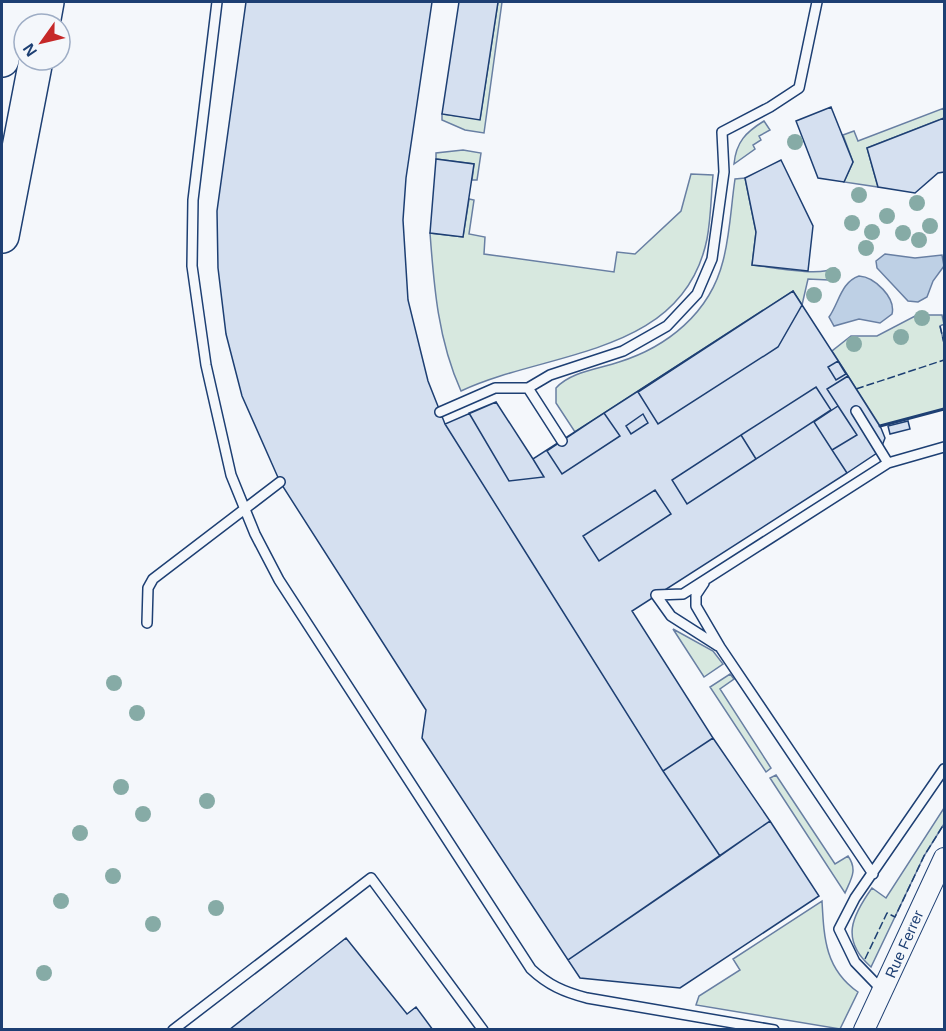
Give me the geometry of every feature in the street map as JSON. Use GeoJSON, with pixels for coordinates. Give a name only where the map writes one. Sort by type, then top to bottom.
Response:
{"type":"FeatureCollection","features":[{"type":"Feature","properties":{"kind":"highway"},"geometry":{"type":"LineString","coordinates":[[2,60],[14,2]]}},
{"type":"Feature","properties":{"kind":"highway"},"geometry":{"type":"LineString","coordinates":[[2,236],[34,72]]}},
{"type":"Feature","properties":{"kind":"street","name":"Rue Ferrer"},"geometry":{"type":"LineString","coordinates":[[864,1029],[945,858]]}},
{"type":"Feature","properties":{"kind":"lane"},"geometry":{"type":"LineString","coordinates":[[217,2],[193,200],[192,266],[206,365],[231,475],[279,580],[531,969],[546,983],[564,992],[587,998],[774,1029]]}},
{"type":"Feature","properties":{"kind":"lane"},"geometry":{"type":"LineString","coordinates":[[440,412],[495,388],[528,388],[550,375],[623,351],[667,326],[697,294],[712,259],[724,172],[722,132],[770,107],[799,88],[817,2]]}},
{"type":"Feature","properties":{"kind":"lane"},"geometry":{"type":"LineString","coordinates":[[528,388],[562,441]]}},
{"type":"Feature","properties":{"kind":"lane"},"geometry":{"type":"LineString","coordinates":[[856,411],[888,463]]}},
{"type":"Feature","properties":{"kind":"lane"},"geometry":{"type":"LineString","coordinates":[[720,647],[671,616],[656,595],[683,594],[704,583],[888,463],[945,447]]}},
{"type":"Feature","properties":{"kind":"lane"},"geometry":{"type":"LineString","coordinates":[[147,623],[148,588],[153,579],[280,482]]}},
{"type":"Feature","properties":{"kind":"lane"},"geometry":{"type":"LineString","coordinates":[[704,583],[696,595],[696,606],[720,647],[873,874]]}},
{"type":"Feature","properties":{"kind":"lane"},"geometry":{"type":"LineString","coordinates":[[883,991],[855,962],[839,929],[855,898],[945,769]]}},
{"type":"Feature","properties":{"kind":"lane"},"geometry":{"type":"LineString","coordinates":[[173,1029],[372,878],[483,1029]]}},
{"type":"Feature","properties":{"kind":"shaded area"},"geometry":{"type":"Polygon","coordinates":[[[498,2],[502,2],[484,133],[465,130],[442,120],[442,114],[480,119],[498,2]]]}},
{"type":"Feature","properties":{"kind":"shaded area"},"geometry":{"type":"Polygon","coordinates":[[[944,108],[944,118],[867,148],[878,187],[844,182],[853,162],[843,135],[854,131],[858,141],[944,108]]]}},
{"type":"Feature","properties":{"kind":"shaded area"},"geometry":{"type":"Polygon","coordinates":[[[764,121],[770,130],[759,136],[761,140],[753,145],[755,149],[734,164],[743,138],[764,121]]]}},
{"type":"Feature","properties":{"kind":"shaded area"},"geometry":{"type":"Polygon","coordinates":[[[463,150],[481,153],[477,180],[472,180],[474,164],[436,159],[436,153],[463,150]]]}},
{"type":"Feature","properties":{"kind":"shaded area"},"geometry":{"type":"Polygon","coordinates":[[[691,174],[713,175],[707,239],[693,278],[671,307],[642,328],[608,344],[461,391],[447,352],[438,313],[430,233],[463,237],[469,199],[474,200],[469,234],[485,237],[484,254],[614,272],[617,252],[635,254],[681,211],[691,174]]]}},
{"type":"Feature","properties":{"kind":"shaded area"},"geometry":{"type":"Polygon","coordinates":[[[745,178],[756,232],[752,265],[807,272],[828,271],[835,268],[839,274],[829,280],[808,279],[802,305],[793,291],[575,432],[556,403],[556,388],[569,378],[619,362],[654,347],[670,337],[697,312],[717,280],[723,261],[735,179],[745,178]]]}},
{"type":"Feature","properties":{"kind":"shaded area"},"geometry":{"type":"Polygon","coordinates":[[[917,315],[942,315],[944,324],[940,326],[944,343],[944,409],[880,426],[832,351],[851,336],[877,336],[917,315]]]}},
{"type":"Feature","properties":{"kind":"shaded area"},"geometry":{"type":"Polygon","coordinates":[[[673,629],[713,651],[723,664],[704,677],[673,629]]]}},
{"type":"Feature","properties":{"kind":"shaded area"},"geometry":{"type":"Polygon","coordinates":[[[730,674],[734,679],[720,689],[771,768],[766,772],[710,687],[730,674]]]}},
{"type":"Feature","properties":{"kind":"shaded area"},"geometry":{"type":"Polygon","coordinates":[[[776,775],[835,864],[848,856],[851,861],[853,870],[845,893],[770,778],[776,775]]]}},
{"type":"Feature","properties":{"kind":"shaded area"},"geometry":{"type":"Polygon","coordinates":[[[944,808],[944,824],[924,856],[871,967],[861,957],[852,938],[852,928],[859,908],[872,888],[886,898],[944,808]]]}},
{"type":"Feature","properties":{"kind":"shaded area"},"geometry":{"type":"Polygon","coordinates":[[[822,901],[828,952],[839,973],[858,992],[840,1029],[696,1005],[699,996],[740,970],[733,959],[822,901]]]}},
{"type":"Feature","properties":{"kind":"water"},"geometry":{"type":"Polygon","coordinates":[[[885,254],[915,258],[942,255],[944,266],[933,281],[927,297],[918,302],[908,301],[877,268],[876,261],[885,254]]]}},
{"type":"Feature","properties":{"kind":"water"},"geometry":{"type":"Polygon","coordinates":[[[859,276],[871,280],[883,289],[891,301],[892,314],[880,323],[859,319],[834,326],[829,317],[832,311],[844,288],[859,276]]]}},
{"type":"Feature","properties":{"kind":"building"},"geometry":{"type":"Polygon","coordinates":[[[246,2],[432,2],[406,178],[403,220],[408,300],[428,381],[445,424],[663,771],[720,856],[568,960],[422,738],[426,710],[280,482],[242,396],[226,334],[218,268],[217,211],[246,2]]]}},
{"type":"Feature","properties":{"kind":"building"},"geometry":{"type":"Polygon","coordinates":[[[459,2],[498,2],[480,120],[442,114],[459,2]]]}},
{"type":"Feature","properties":{"kind":"building"},"geometry":{"type":"Polygon","coordinates":[[[831,107],[853,162],[844,182],[818,178],[796,121],[831,107]]]}},
{"type":"Feature","properties":{"kind":"building"},"geometry":{"type":"Polygon","coordinates":[[[944,118],[944,172],[938,173],[915,193],[878,187],[867,148],[944,118]]]}},
{"type":"Feature","properties":{"kind":"building"},"geometry":{"type":"Polygon","coordinates":[[[436,159],[474,164],[463,237],[430,233],[436,159]]]}},
{"type":"Feature","properties":{"kind":"building"},"geometry":{"type":"Polygon","coordinates":[[[781,160],[813,226],[808,271],[752,265],[756,232],[745,178],[781,160]]]}},
{"type":"Feature","properties":{"kind":"building"},"geometry":{"type":"Polygon","coordinates":[[[793,291],[848,376],[827,389],[857,435],[832,450],[847,473],[632,611],[713,738],[663,771],[445,424],[496,402],[533,459],[793,291]]]}},
{"type":"Feature","properties":{"kind":"building"},"geometry":{"type":"Polygon","coordinates":[[[793,291],[802,305],[778,347],[658,424],[638,392],[793,291]]]}},
{"type":"Feature","properties":{"kind":"building"},"geometry":{"type":"Polygon","coordinates":[[[838,361],[846,374],[836,380],[828,367],[838,361]]]}},
{"type":"Feature","properties":{"kind":"building"},"geometry":{"type":"Polygon","coordinates":[[[848,376],[885,438],[880,451],[847,473],[832,450],[857,435],[827,389],[848,376]]]}},
{"type":"Feature","properties":{"kind":"building"},"geometry":{"type":"Polygon","coordinates":[[[816,387],[831,410],[756,459],[741,435],[816,387]]]}},
{"type":"Feature","properties":{"kind":"building"},"geometry":{"type":"Polygon","coordinates":[[[496,402],[544,477],[509,481],[469,413],[496,402]]]}},
{"type":"Feature","properties":{"kind":"building"},"geometry":{"type":"Polygon","coordinates":[[[838,406],[857,435],[832,450],[814,422],[838,406]]]}},
{"type":"Feature","properties":{"kind":"building"},"geometry":{"type":"Polygon","coordinates":[[[604,413],[620,436],[562,474],[547,451],[604,413]]]}},
{"type":"Feature","properties":{"kind":"building"},"geometry":{"type":"Polygon","coordinates":[[[643,414],[648,423],[631,434],[626,426],[643,414]]]}},
{"type":"Feature","properties":{"kind":"building"},"geometry":{"type":"Polygon","coordinates":[[[908,421],[910,429],[890,434],[888,426],[908,421]]]}},
{"type":"Feature","properties":{"kind":"building"},"geometry":{"type":"Polygon","coordinates":[[[741,435],[756,459],[687,504],[672,480],[741,435]]]}},
{"type":"Feature","properties":{"kind":"building"},"geometry":{"type":"Polygon","coordinates":[[[655,490],[671,514],[599,561],[583,536],[655,490]]]}},
{"type":"Feature","properties":{"kind":"building"},"geometry":{"type":"Polygon","coordinates":[[[713,738],[770,821],[720,856],[663,771],[713,738]]]}},
{"type":"Feature","properties":{"kind":"building"},"geometry":{"type":"Polygon","coordinates":[[[770,821],[819,896],[680,988],[580,978],[568,960],[770,821]]]}},
{"type":"Feature","properties":{"kind":"building"},"geometry":{"type":"Polygon","coordinates":[[[346,938],[407,1014],[416,1007],[433,1030],[229,1030],[346,938]]]}},
{"type":"Feature","properties":{"kind":"fence"},"geometry":{"type":"LineString","coordinates":[[940,326],[944,343]]}},
{"type":"Feature","properties":{"kind":"fence"},"geometry":{"type":"LineString","coordinates":[[856,389],[944,360]]}},
{"type":"Feature","properties":{"kind":"fence"},"geometry":{"type":"LineString","coordinates":[[865,959],[887,913],[895,917],[924,856],[944,824]]}},
{"type":"Feature","properties":{"kind":"wall"},"geometry":{"type":"LineString","coordinates":[[880,426],[944,409]]}}]}
